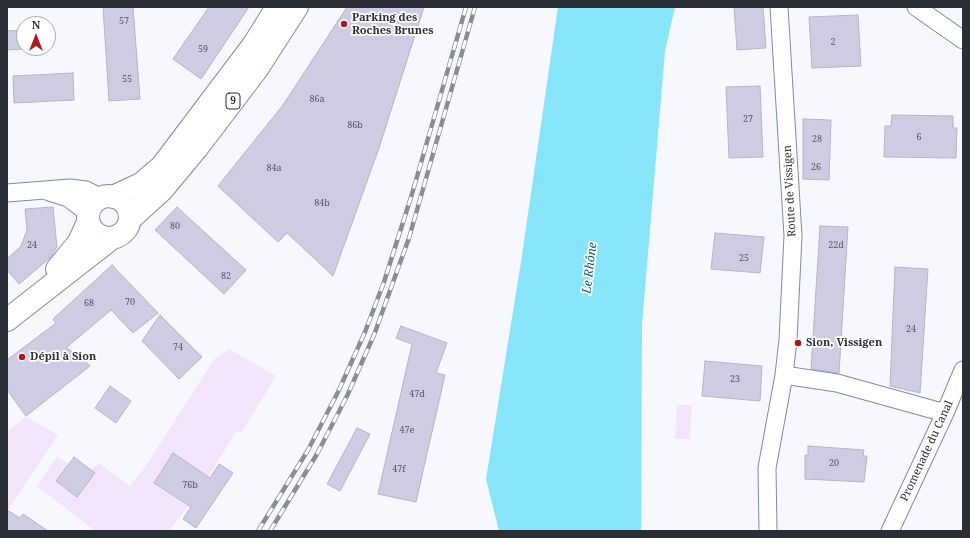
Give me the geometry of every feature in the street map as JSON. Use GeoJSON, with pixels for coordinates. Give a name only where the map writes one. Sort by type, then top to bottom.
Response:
{"type":"FeatureCollection","features":[{"type":"Feature","properties":{"kind":"main road","name":"9"},"geometry":{"type":"LineString","coordinates":[[98,207],[141,184],[162,166],[250,50],[277,7]]}},
{"type":"Feature","properties":{"kind":"main road","name":"9"},"geometry":{"type":"LineString","coordinates":[[130,219],[162,190],[197,148],[257,69],[297,7]]}},
{"type":"Feature","properties":{"kind":"main road"},"geometry":{"type":"LineString","coordinates":[[7,320],[112,238],[122,233],[128,226],[130,219],[126,205],[98,207]]}},
{"type":"Feature","properties":{"kind":"main road"},"geometry":{"type":"LineString","coordinates":[[98,207],[96,234],[104,238],[112,238]]}},
{"type":"Feature","properties":{"kind":"main road"},"geometry":{"type":"LineString","coordinates":[[27,304],[72,252],[98,207]]}},
{"type":"Feature","properties":{"kind":"street","name":"Route de Vissigen"},"geometry":{"type":"LineString","coordinates":[[768,531],[767,468],[784,375],[790,322],[793,236],[779,7]]}},
{"type":"Feature","properties":{"kind":"street"},"geometry":{"type":"LineString","coordinates":[[916,7],[963,40]]}},
{"type":"Feature","properties":{"kind":"street"},"geometry":{"type":"LineString","coordinates":[[7,193],[70,188],[86,190],[98,207]]}},
{"type":"Feature","properties":{"kind":"street","name":"Promenade du Canal"},"geometry":{"type":"LineString","coordinates":[[890,531],[945,413],[963,370]]}},
{"type":"Feature","properties":{"kind":"street"},"geometry":{"type":"LineString","coordinates":[[784,375],[836,383],[945,413]]}},
{"type":"Feature","properties":{"kind":"shaded area"},"geometry":{"type":"Polygon","coordinates":[[[229,349],[276,376],[242,432],[236,432],[208,477],[173,454],[154,483],[188,506],[169,531],[95,531],[37,486],[57,456],[68,464],[56,481],[77,496],[95,473],[91,470],[99,463],[130,486],[145,467],[215,358],[229,349]]]}},
{"type":"Feature","properties":{"kind":"shaded area"},"geometry":{"type":"Polygon","coordinates":[[[677,405],[692,405],[690,439],[675,439],[677,405]]]}},
{"type":"Feature","properties":{"kind":"shaded area"},"geometry":{"type":"Polygon","coordinates":[[[26,416],[58,435],[8,510],[7,432],[26,416]]]}},
{"type":"Feature","properties":{"kind":"water","name":"Le Rhône"},"geometry":{"type":"Polygon","coordinates":[[[558,7],[675,7],[665,51],[642,324],[641,531],[499,531],[486,479],[521,262],[558,7]]]}},
{"type":"Feature","properties":{"kind":"building"},"geometry":{"type":"Polygon","coordinates":[[[103,7],[133,7],[140,99],[109,101],[103,7]]]}},
{"type":"Feature","properties":{"kind":"building"},"geometry":{"type":"Polygon","coordinates":[[[209,7],[249,7],[201,79],[173,59],[209,7]]]}},
{"type":"Feature","properties":{"kind":"building"},"geometry":{"type":"Polygon","coordinates":[[[347,7],[424,7],[379,148],[333,276],[287,233],[278,242],[218,186],[283,105],[347,7]]]}},
{"type":"Feature","properties":{"kind":"building"},"geometry":{"type":"Polygon","coordinates":[[[734,7],[763,7],[766,48],[737,50],[734,7]]]}},
{"type":"Feature","properties":{"kind":"building"},"geometry":{"type":"Polygon","coordinates":[[[858,15],[861,66],[812,68],[809,17],[858,15]]]}},
{"type":"Feature","properties":{"kind":"building"},"geometry":{"type":"Polygon","coordinates":[[[16,30],[16,49],[7,50],[7,31],[16,30]]]}},
{"type":"Feature","properties":{"kind":"building"},"geometry":{"type":"Polygon","coordinates":[[[73,73],[74,100],[14,103],[13,76],[73,73]]]}},
{"type":"Feature","properties":{"kind":"building"},"geometry":{"type":"Polygon","coordinates":[[[760,86],[763,157],[729,158],[726,87],[760,86]]]}},
{"type":"Feature","properties":{"kind":"building"},"geometry":{"type":"Polygon","coordinates":[[[892,115],[953,116],[953,128],[957,128],[956,158],[884,157],[885,126],[891,126],[892,115]]]}},
{"type":"Feature","properties":{"kind":"building"},"geometry":{"type":"Polygon","coordinates":[[[803,119],[831,120],[829,180],[803,179],[803,119]]]}},
{"type":"Feature","properties":{"kind":"building"},"geometry":{"type":"Polygon","coordinates":[[[53,207],[57,247],[50,258],[19,284],[7,270],[7,259],[21,246],[27,230],[25,209],[53,207]]]}},
{"type":"Feature","properties":{"kind":"building"},"geometry":{"type":"Polygon","coordinates":[[[177,207],[246,270],[224,294],[155,230],[177,207]]]}},
{"type":"Feature","properties":{"kind":"building"},"geometry":{"type":"Polygon","coordinates":[[[820,226],[848,227],[839,373],[811,369],[820,226]]]}},
{"type":"Feature","properties":{"kind":"building"},"geometry":{"type":"Polygon","coordinates":[[[715,233],[764,237],[760,273],[711,269],[715,233]]]}},
{"type":"Feature","properties":{"kind":"building"},"geometry":{"type":"Polygon","coordinates":[[[112,265],[158,313],[133,333],[111,310],[66,348],[81,356],[90,366],[26,416],[7,390],[7,360],[56,323],[53,319],[112,265]]]}},
{"type":"Feature","properties":{"kind":"building"},"geometry":{"type":"Polygon","coordinates":[[[895,267],[928,269],[920,393],[890,386],[895,267]]]}},
{"type":"Feature","properties":{"kind":"building"},"geometry":{"type":"Polygon","coordinates":[[[160,315],[202,357],[179,379],[142,341],[160,315]]]}},
{"type":"Feature","properties":{"kind":"building"},"geometry":{"type":"Polygon","coordinates":[[[401,326],[447,343],[436,373],[445,375],[416,502],[378,494],[412,344],[396,338],[401,326]]]}},
{"type":"Feature","properties":{"kind":"building"},"geometry":{"type":"Polygon","coordinates":[[[705,361],[762,366],[760,401],[702,396],[705,361]]]}},
{"type":"Feature","properties":{"kind":"building"},"geometry":{"type":"Polygon","coordinates":[[[110,386],[131,401],[116,423],[95,408],[110,386]]]}},
{"type":"Feature","properties":{"kind":"building"},"geometry":{"type":"Polygon","coordinates":[[[357,428],[370,434],[340,491],[327,484],[357,428]]]}},
{"type":"Feature","properties":{"kind":"building"},"geometry":{"type":"Polygon","coordinates":[[[808,446],[864,450],[863,456],[867,456],[864,482],[805,479],[805,455],[808,455],[808,446]]]}},
{"type":"Feature","properties":{"kind":"building"},"geometry":{"type":"Polygon","coordinates":[[[173,453],[210,478],[219,464],[233,473],[196,528],[183,519],[191,507],[154,483],[173,453]]]}},
{"type":"Feature","properties":{"kind":"building"},"geometry":{"type":"Polygon","coordinates":[[[74,457],[95,473],[77,497],[56,481],[74,457]]]}},
{"type":"Feature","properties":{"kind":"building"},"geometry":{"type":"Polygon","coordinates":[[[7,510],[20,518],[23,514],[48,531],[7,531],[7,510]]]}},
{"type":"Feature","properties":{"kind":"railway"},"geometry":{"type":"LineString","coordinates":[[258,531],[308,450],[338,392],[365,332],[384,282],[412,194],[466,7]]}},
{"type":"Feature","properties":{"kind":"railway"},"geometry":{"type":"LineString","coordinates":[[270,531],[317,454],[347,396],[374,335],[409,238],[475,7]]}},
{"type":"Feature","properties":{"kind":"place","name":"Parking des Roches Brunes"},"geometry":{"type":"Point","coordinates":[344,24]}},
{"type":"Feature","properties":{"kind":"place","name":"Sion, Vissigen"},"geometry":{"type":"Point","coordinates":[798,343]}},
{"type":"Feature","properties":{"kind":"place","name":"Dépil à Sion"},"geometry":{"type":"Point","coordinates":[22,357]}}]}
